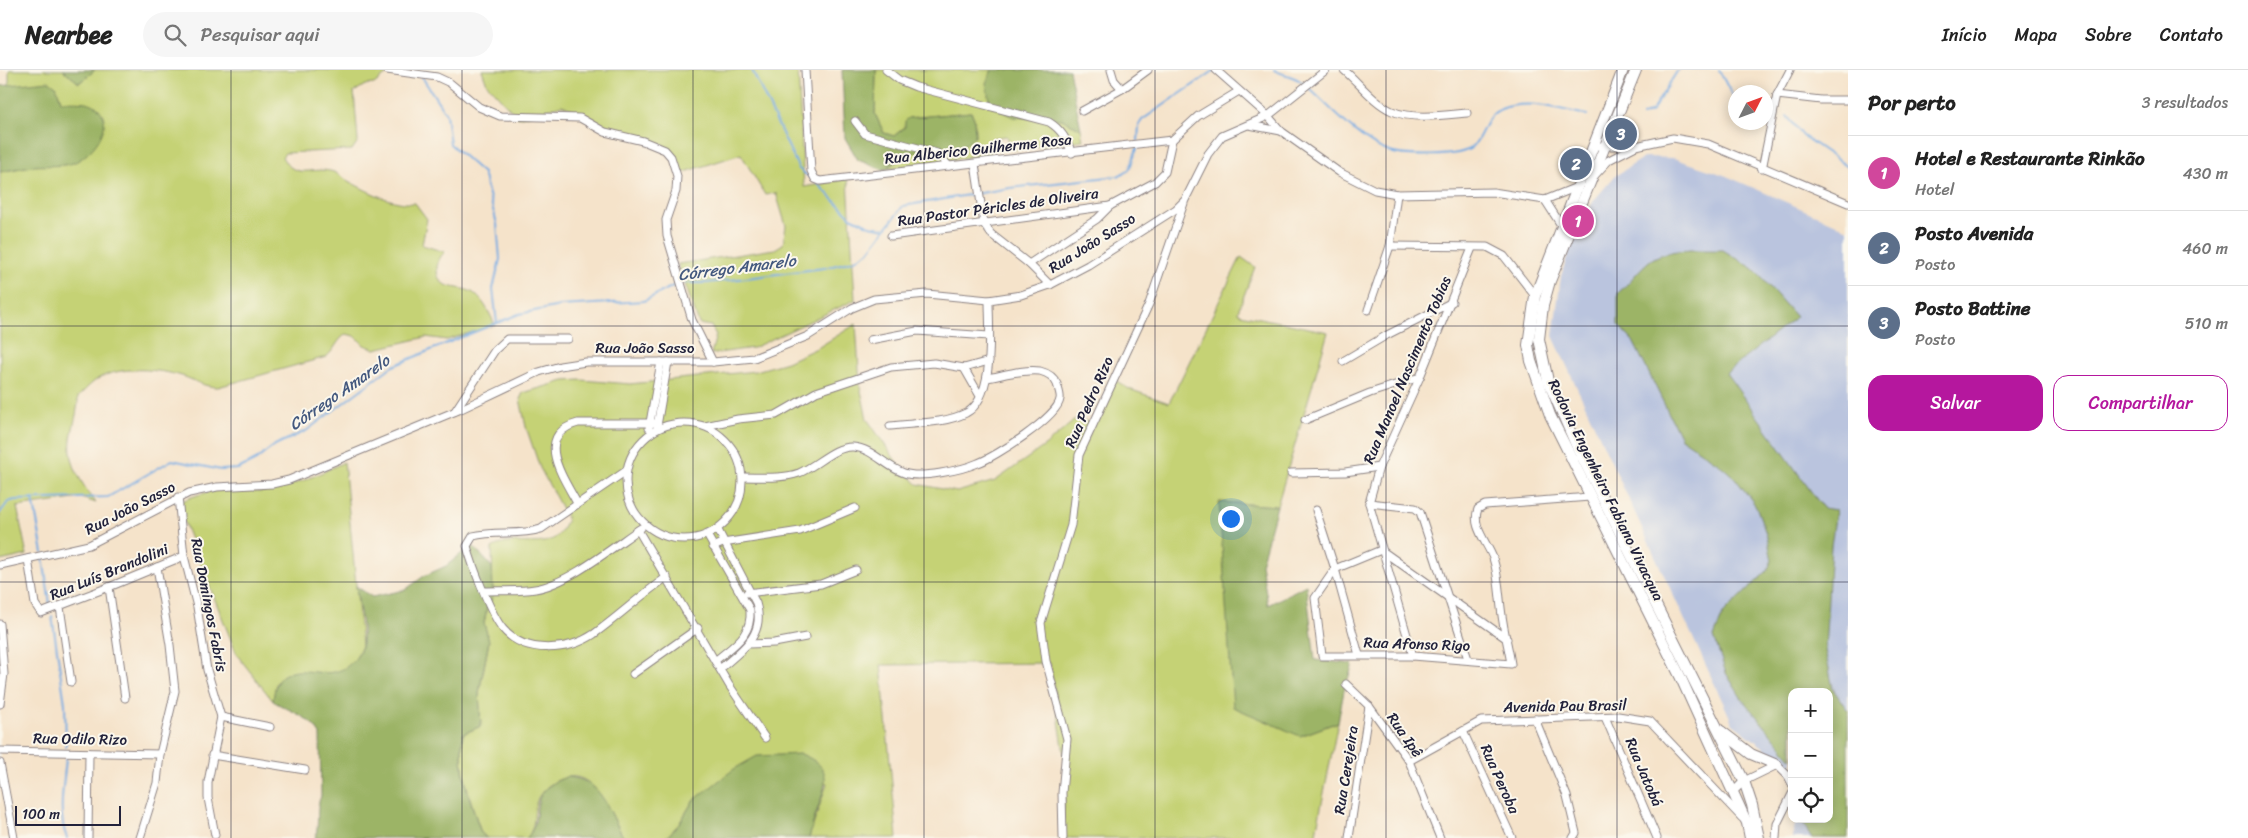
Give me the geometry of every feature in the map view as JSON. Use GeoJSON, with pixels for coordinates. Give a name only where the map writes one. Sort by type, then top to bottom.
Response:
{"type":"FeatureCollection","features":[{"type":"Feature","properties":{"kind":"highway"},"geometry":{"type":"LineString","coordinates":[[1603,146],[1623,70]]}},
{"type":"Feature","properties":{"kind":"highway"},"geometry":{"type":"LineString","coordinates":[[1603,146],[1636,70]]}},
{"type":"Feature","properties":{"kind":"highway","name":"Rodovia Engenheiro Fabiano Vivacqua"},"geometry":{"type":"LineString","coordinates":[[1603,146],[1561,224],[1535,296],[1528,344],[1530,361],[1538,386],[1566,451],[1680,676],[1747,824],[1750,838]]}},
{"type":"Feature","properties":{"kind":"highway","name":"Rodovia Engenheiro Fabiano Vivacqua"},"geometry":{"type":"LineString","coordinates":[[1582,188],[1542,306],[1539,332],[1541,356],[1548,381],[1577,447],[1744,781],[1752,805],[1759,838]]}},
{"type":"Feature","properties":{"kind":"highway"},"geometry":{"type":"LineString","coordinates":[[1566,451],[1577,447]]}},
{"type":"Feature","properties":{"kind":"highway"},"geometry":{"type":"LineString","coordinates":[[1623,564],[1634,559]]}},
{"type":"Feature","properties":{"kind":"highway"},"geometry":{"type":"LineString","coordinates":[[1680,676],[1697,688]]}},
{"type":"Feature","properties":{"kind":"highway"},"geometry":{"type":"LineString","coordinates":[[1719,729],[1751,754],[1777,765]]}},
{"type":"Feature","properties":{"kind":"street"},"geometry":{"type":"LineString","coordinates":[[387,70],[417,72],[437,77],[450,83],[479,107],[500,116],[580,118],[605,132],[643,141],[665,150],[671,157],[677,176],[665,228],[692,320],[714,362]]}},
{"type":"Feature","properties":{"kind":"street","name":"Rua Alberico Guilherme Rosa"},"geometry":{"type":"LineString","coordinates":[[805,70],[811,172],[815,179],[820,181],[1172,140]]}},
{"type":"Feature","properties":{"kind":"street"},"geometry":{"type":"LineString","coordinates":[[886,70],[899,80],[916,87],[1048,122],[1058,127],[1072,153]]}},
{"type":"Feature","properties":{"kind":"street"},"geometry":{"type":"LineString","coordinates":[[1112,70],[1114,80],[1122,90]]}},
{"type":"Feature","properties":{"kind":"street"},"geometry":{"type":"LineString","coordinates":[[1082,111],[1122,90],[1148,70]]}},
{"type":"Feature","properties":{"kind":"street"},"geometry":{"type":"LineString","coordinates":[[1308,84],[1315,70]]}},
{"type":"Feature","properties":{"kind":"street","name":"Rua João Sasso"},"geometry":{"type":"LineString","coordinates":[[0,565],[70,551],[102,540],[178,497],[217,487],[272,484],[289,480],[455,411],[539,372],[571,363],[714,362],[754,358],[769,354],[808,336],[852,308],[874,299],[927,294],[989,300],[1021,295],[1050,285],[1105,255],[1176,209],[1185,200],[1208,154],[1222,136],[1268,116],[1326,70]]}},
{"type":"Feature","properties":{"kind":"street"},"geometry":{"type":"LineString","coordinates":[[1344,70],[1383,106],[1398,113],[1431,116],[1467,113]]}},
{"type":"Feature","properties":{"kind":"street"},"geometry":{"type":"LineString","coordinates":[[1762,169],[1777,95],[1790,70]]}},
{"type":"Feature","properties":{"kind":"street"},"geometry":{"type":"LineString","coordinates":[[1218,71],[1268,116],[1281,131],[1339,172],[1364,186],[1397,194],[1493,192],[1545,200],[1582,188],[1609,160],[1636,146]]}},
{"type":"Feature","properties":{"kind":"street"},"geometry":{"type":"LineString","coordinates":[[1029,264],[1098,220],[1110,206],[1155,182],[1166,172],[1172,140],[1198,116],[1239,91]]}},
{"type":"Feature","properties":{"kind":"street"},"geometry":{"type":"LineString","coordinates":[[1777,95],[1820,100],[1848,100]]}},
{"type":"Feature","properties":{"kind":"street"},"geometry":{"type":"LineString","coordinates":[[855,121],[865,134],[937,153],[949,166]]}},
{"type":"Feature","properties":{"kind":"street"},"geometry":{"type":"LineString","coordinates":[[1249,124],[1281,131]]}},
{"type":"Feature","properties":{"kind":"street"},"geometry":{"type":"LineString","coordinates":[[1609,160],[1603,146],[1636,146],[1673,138],[1692,140],[1708,144],[1762,169],[1848,203]]}},
{"type":"Feature","properties":{"kind":"street"},"geometry":{"type":"LineString","coordinates":[[975,164],[984,224],[991,234],[1029,264],[1050,285]]}},
{"type":"Feature","properties":{"kind":"street"},"geometry":{"type":"LineString","coordinates":[[1368,310],[1390,246],[1397,194]]}},
{"type":"Feature","properties":{"kind":"street","name":"Rua Pedro Rizo"},"geometry":{"type":"LineString","coordinates":[[1063,838],[1062,793],[1067,739],[1046,661],[1041,623],[1071,524],[1079,455],[1149,304],[1185,200]]}},
{"type":"Feature","properties":{"kind":"street"},"geometry":{"type":"LineString","coordinates":[[1545,200],[1561,224]]}},
{"type":"Feature","properties":{"kind":"street","name":"Rua Pastor Péricles de Oliveira"},"geometry":{"type":"LineString","coordinates":[[891,236],[984,224],[1031,215],[1110,206]]}},
{"type":"Feature","properties":{"kind":"street"},"geometry":{"type":"LineString","coordinates":[[1390,246],[1487,247],[1504,256],[1535,296]]}},
{"type":"Feature","properties":{"kind":"street","name":"Rua Manoel Nascimento Tobias"},"geometry":{"type":"LineString","coordinates":[[1369,503],[1379,467],[1452,302],[1472,248]]}},
{"type":"Feature","properties":{"kind":"street"},"geometry":{"type":"LineString","coordinates":[[890,426],[951,418],[975,406],[987,378],[989,361],[989,300]]}},
{"type":"Feature","properties":{"kind":"street"},"geometry":{"type":"LineString","coordinates":[[1343,361],[1387,335],[1452,302]]}},
{"type":"Feature","properties":{"kind":"street"},"geometry":{"type":"LineString","coordinates":[[870,340],[917,331],[989,336]]}},
{"type":"Feature","properties":{"kind":"street"},"geometry":{"type":"LineString","coordinates":[[455,411],[496,350],[507,339],[568,339]]}},
{"type":"Feature","properties":{"kind":"street"},"geometry":{"type":"LineString","coordinates":[[577,502],[557,465],[554,448],[557,435],[567,426],[578,423],[654,425],[680,423],[705,426],[738,419],[776,415],[816,392],[891,367],[934,363],[964,368],[989,361]]}},
{"type":"Feature","properties":{"kind":"street"},"geometry":{"type":"LineString","coordinates":[[665,362],[654,425],[634,451],[626,471],[626,491],[633,510],[646,525],[659,534],[675,539],[692,540],[707,535],[718,530],[729,519],[737,506],[742,492],[743,477],[739,460],[731,446],[719,434],[705,426]]}},
{"type":"Feature","properties":{"kind":"street"},"geometry":{"type":"LineString","coordinates":[[964,368],[980,396]]}},
{"type":"Feature","properties":{"kind":"street","name":"Rua Pedro Rizo"},"geometry":{"type":"LineString","coordinates":[[743,477],[774,477],[800,473],[832,454],[852,447],[866,451],[904,473],[931,474],[978,464],[995,455],[1040,424],[1057,407],[1060,399],[1056,382],[1050,375],[1041,371],[1028,371],[987,378]]}},
{"type":"Feature","properties":{"kind":"street"},"geometry":{"type":"LineString","coordinates":[[1305,420],[1370,394],[1420,377]]}},
{"type":"Feature","properties":{"kind":"street"},"geometry":{"type":"LineString","coordinates":[[1290,473],[1345,472],[1379,467]]}},
{"type":"Feature","properties":{"kind":"street"},"geometry":{"type":"LineString","coordinates":[[626,471],[577,502],[541,529],[532,532],[482,534],[469,540],[471,561],[495,618],[504,630],[524,644],[561,647],[578,643],[594,634],[667,577]]}},
{"type":"Feature","properties":{"kind":"street","name":"Rua Domingos Fabris"},"geometry":{"type":"LineString","coordinates":[[178,497],[184,556],[197,607],[207,670],[221,717],[212,755],[208,798],[215,835]]}},
{"type":"Feature","properties":{"kind":"street"},"geometry":{"type":"LineString","coordinates":[[1507,638],[1503,622],[1499,578],[1492,557],[1475,521],[1478,509],[1484,505],[1590,497]]}},
{"type":"Feature","properties":{"kind":"street"},"geometry":{"type":"LineString","coordinates":[[1413,656],[1369,503],[1415,508],[1420,512],[1468,659]]}},
{"type":"Feature","properties":{"kind":"street"},"geometry":{"type":"LineString","coordinates":[[713,547],[723,543],[800,531],[855,508]]}},
{"type":"Feature","properties":{"kind":"street"},"geometry":{"type":"LineString","coordinates":[[1316,510],[1359,655]]}},
{"type":"Feature","properties":{"kind":"street"},"geometry":{"type":"LineString","coordinates":[[485,591],[536,589],[554,583],[574,573],[646,525]]}},
{"type":"Feature","properties":{"kind":"street"},"geometry":{"type":"LineString","coordinates":[[638,530],[698,628],[720,670],[765,738]]}},
{"type":"Feature","properties":{"kind":"street"},"geometry":{"type":"LineString","coordinates":[[718,530],[760,615],[758,625],[748,644],[720,670]]}},
{"type":"Feature","properties":{"kind":"street"},"geometry":{"type":"LineString","coordinates":[[707,535],[750,610],[751,622],[742,638],[715,661]]}},
{"type":"Feature","properties":{"kind":"street"},"geometry":{"type":"LineString","coordinates":[[1381,550],[1448,599],[1507,638]]}},
{"type":"Feature","properties":{"kind":"street"},"geometry":{"type":"LineString","coordinates":[[1335,569],[1381,550]]}},
{"type":"Feature","properties":{"kind":"street","name":"Rua Luís Brandolini"},"geometry":{"type":"LineString","coordinates":[[28,559],[37,610],[45,612],[109,588],[184,556]]}},
{"type":"Feature","properties":{"kind":"street"},"geometry":{"type":"LineString","coordinates":[[140,838],[155,790],[160,754],[174,691],[170,645],[157,567]]}},
{"type":"Feature","properties":{"kind":"street","name":"Rua Afonso Rigo"},"geometry":{"type":"LineString","coordinates":[[1335,569],[1315,598],[1322,656],[1413,656],[1511,664],[1507,638]]}},
{"type":"Feature","properties":{"kind":"street"},"geometry":{"type":"LineString","coordinates":[[742,595],[750,592],[821,584],[856,570]]}},
{"type":"Feature","properties":{"kind":"street"},"geometry":{"type":"LineString","coordinates":[[109,588],[125,698]]}},
{"type":"Feature","properties":{"kind":"street"},"geometry":{"type":"LineString","coordinates":[[60,607],[71,682]]}},
{"type":"Feature","properties":{"kind":"street"},"geometry":{"type":"LineString","coordinates":[[0,624],[4,674],[0,704]]}},
{"type":"Feature","properties":{"kind":"street"},"geometry":{"type":"LineString","coordinates":[[633,674],[698,628]]}},
{"type":"Feature","properties":{"kind":"street"},"geometry":{"type":"LineString","coordinates":[[748,644],[774,643],[806,637]]}},
{"type":"Feature","properties":{"kind":"street","name":"Rua Ipê"},"geometry":{"type":"LineString","coordinates":[[1346,684],[1369,706],[1409,761],[1440,838]]}},
{"type":"Feature","properties":{"kind":"street","name":"Rua Cerejeira"},"geometry":{"type":"LineString","coordinates":[[1349,838],[1369,706]]}},
{"type":"Feature","properties":{"kind":"street"},"geometry":{"type":"LineString","coordinates":[[221,717],[270,727]]}},
{"type":"Feature","properties":{"kind":"street","name":"Avenida Pau Brasil"},"geometry":{"type":"LineString","coordinates":[[1409,761],[1481,721],[1605,717],[1650,721],[1747,824]]}},
{"type":"Feature","properties":{"kind":"street","name":"Rua Jatobá"},"geometry":{"type":"LineString","coordinates":[[1605,717],[1657,838]]}},
{"type":"Feature","properties":{"kind":"street"},"geometry":{"type":"LineString","coordinates":[[1535,719],[1567,796],[1576,832],[1572,838]]}},
{"type":"Feature","properties":{"kind":"street","name":"Rua Peroba"},"geometry":{"type":"LineString","coordinates":[[1463,731],[1512,838]]}},
{"type":"Feature","properties":{"kind":"street","name":"Rua Odilo Rizo"},"geometry":{"type":"LineString","coordinates":[[0,752],[160,754]]}},
{"type":"Feature","properties":{"kind":"street"},"geometry":{"type":"LineString","coordinates":[[88,838],[89,753]]}},
{"type":"Feature","properties":{"kind":"street"},"geometry":{"type":"LineString","coordinates":[[212,755],[305,770]]}},
{"type":"Feature","properties":{"kind":"street"},"geometry":{"type":"LineString","coordinates":[[0,762],[14,838]]}},
{"type":"Feature","properties":{"kind":"street"},"geometry":{"type":"LineString","coordinates":[[1733,792],[1744,781],[1777,765],[1788,779]]}},
{"type":"Feature","properties":{"kind":"street"},"geometry":{"type":"LineString","coordinates":[[1776,838],[1777,824],[1788,802]]}},
{"type":"Feature","properties":{"kind":"shaded area"},"geometry":{"type":"Polygon","coordinates":[[[1645,157],[1673,158],[1724,175],[1848,229],[1848,838],[1792,838],[1795,823],[1833,823],[1833,688],[1788,688],[1788,766],[1733,724],[1553,336],[1561,276],[1574,236],[1594,200],[1615,176],[1645,157]]]}},
{"type":"Feature","properties":{"kind":"green space"},"geometry":{"type":"Polygon","coordinates":[[[9,70],[63,70],[79,83],[95,70],[392,70],[374,84],[365,85],[354,92],[358,141],[352,150],[285,153],[282,157],[293,169],[299,171],[326,170],[334,172],[381,197],[398,202],[415,203],[427,219],[422,245],[445,252],[440,258],[437,267],[438,277],[441,282],[452,287],[471,291],[485,305],[495,325],[447,340],[426,337],[375,349],[364,345],[355,336],[346,334],[326,357],[218,387],[203,385],[187,378],[152,370],[120,371],[101,377],[78,397],[71,439],[72,457],[77,473],[96,503],[81,498],[17,507],[27,555],[0,561],[0,172],[32,166],[61,101],[56,86],[9,86],[9,70]]]}},
{"type":"Feature","properties":{"kind":"green space"},"geometry":{"type":"Polygon","coordinates":[[[63,70],[95,70],[79,83],[63,70]]]}},
{"type":"Feature","properties":{"kind":"green space"},"geometry":{"type":"Polygon","coordinates":[[[482,70],[798,70],[804,187],[848,179],[855,300],[753,348],[711,354],[716,335],[711,326],[699,324],[678,264],[775,249],[783,244],[786,226],[776,193],[765,195],[741,154],[682,173],[672,154],[663,145],[614,132],[589,116],[562,105],[518,118],[487,84],[482,70]]]}},
{"type":"Feature","properties":{"kind":"green space"},"geometry":{"type":"Polygon","coordinates":[[[842,70],[876,70],[875,114],[884,133],[894,136],[905,127],[905,121],[908,118],[971,112],[974,118],[975,136],[969,142],[955,148],[909,154],[883,170],[858,160],[845,138],[842,70]]]}},
{"type":"Feature","properties":{"kind":"green space"},"geometry":{"type":"Polygon","coordinates":[[[876,70],[992,70],[991,74],[1040,117],[1062,119],[1081,129],[1083,140],[1012,150],[1007,136],[992,138],[991,154],[883,170],[911,153],[975,136],[974,118],[971,112],[908,118],[905,127],[894,136],[884,133],[875,114],[876,70]]]}},
{"type":"Feature","properties":{"kind":"green space"},"geometry":{"type":"Polygon","coordinates":[[[992,70],[1069,70],[1081,129],[1062,119],[1013,117],[990,105],[986,83],[992,70]]]}},
{"type":"Feature","properties":{"kind":"green space"},"geometry":{"type":"Polygon","coordinates":[[[49,81],[56,86],[61,101],[86,102],[98,108],[103,115],[104,123],[99,140],[87,154],[73,163],[30,166],[0,172],[0,86],[49,81]]]}},
{"type":"Feature","properties":{"kind":"green space"},"geometry":{"type":"Polygon","coordinates":[[[1723,250],[1754,269],[1796,317],[1726,373],[1823,508],[1836,510],[1831,546],[1825,650],[1833,688],[1788,688],[1788,754],[1742,699],[1726,673],[1714,637],[1723,614],[1767,571],[1772,560],[1767,536],[1756,506],[1735,478],[1718,463],[1681,438],[1633,341],[1618,325],[1618,293],[1640,269],[1656,257],[1674,251],[1723,250]]]}},
{"type":"Feature","properties":{"kind":"green space"},"geometry":{"type":"Polygon","coordinates":[[[1241,257],[1255,267],[1238,311],[1240,314],[1328,332],[1277,506],[1219,502],[1300,736],[1338,722],[1315,838],[1062,838],[1066,766],[1050,663],[881,665],[897,838],[809,838],[827,783],[693,801],[679,824],[666,838],[624,838],[600,795],[583,779],[573,777],[554,782],[540,795],[536,803],[532,829],[527,838],[487,838],[481,833],[466,784],[462,747],[463,734],[481,726],[479,693],[489,642],[484,623],[487,608],[493,596],[492,548],[513,542],[545,542],[554,538],[562,531],[567,518],[540,468],[526,427],[520,399],[523,393],[564,381],[581,380],[630,384],[756,371],[787,362],[819,347],[856,324],[860,386],[867,419],[896,461],[917,484],[957,492],[995,481],[1046,445],[1077,418],[1092,423],[1115,380],[1129,389],[1169,403],[1241,257]]]}},
{"type":"Feature","properties":{"kind":"green space"},"geometry":{"type":"Polygon","coordinates":[[[344,462],[362,646],[355,660],[344,671],[291,673],[276,683],[273,701],[237,655],[182,517],[181,502],[199,495],[221,490],[233,489],[260,492],[282,488],[344,462]]]}},
{"type":"Feature","properties":{"kind":"green space"},"geometry":{"type":"Polygon","coordinates":[[[1219,502],[1277,506],[1261,564],[1268,605],[1306,585],[1315,660],[1353,664],[1344,691],[1338,722],[1300,736],[1233,707],[1219,502]]]}},
{"type":"Feature","properties":{"kind":"green space"},"geometry":{"type":"Polygon","coordinates":[[[472,545],[492,567],[493,596],[487,608],[484,623],[489,641],[479,693],[481,726],[463,734],[462,760],[466,785],[481,833],[487,838],[315,838],[318,806],[321,796],[320,734],[305,718],[273,701],[278,681],[282,676],[290,672],[334,672],[343,669],[355,659],[362,646],[362,622],[356,586],[372,597],[405,590],[424,576],[446,566],[472,545]]]}},
{"type":"Feature","properties":{"kind":"green space"},"geometry":{"type":"Polygon","coordinates":[[[1833,689],[1848,711],[1848,838],[1812,838],[1803,823],[1833,823],[1833,689]]]}},
{"type":"Feature","properties":{"kind":"green space"},"geometry":{"type":"Polygon","coordinates":[[[801,754],[818,764],[825,776],[824,790],[809,838],[666,838],[679,824],[693,801],[734,769],[757,756],[801,754]]]}},
{"type":"Feature","properties":{"kind":"green space"},"geometry":{"type":"Polygon","coordinates":[[[566,777],[588,783],[596,790],[603,798],[624,838],[527,838],[533,829],[540,797],[544,790],[566,777]]]}},
{"type":"Feature","properties":{"kind":"waterway"},"geometry":{"type":"LineString","coordinates":[[752,70],[799,169],[812,179]]}},
{"type":"Feature","properties":{"kind":"waterway","name":"Córrego Amarelo"},"geometry":{"type":"LineString","coordinates":[[1138,141],[1139,125],[1142,120],[1215,70]]}},
{"type":"Feature","properties":{"kind":"waterway","name":"Córrego Amarelo"},"geometry":{"type":"LineString","coordinates":[[1274,70],[1302,82],[1364,138],[1387,151],[1395,153],[1444,155],[1466,151],[1476,142],[1495,112],[1512,106],[1544,106],[1587,115]]}},
{"type":"Feature","properties":{"kind":"waterway","name":"Córrego Amarelo"},"geometry":{"type":"LineString","coordinates":[[1642,116],[1652,111],[1678,70]]}},
{"type":"Feature","properties":{"kind":"waterway","name":"Córrego Amarelo"},"geometry":{"type":"LineString","coordinates":[[1719,70],[1728,87]]}},
{"type":"Feature","properties":{"kind":"waterway"},"geometry":{"type":"LineString","coordinates":[[422,77],[446,114],[450,144],[483,173],[497,224],[500,259],[493,289],[497,323]]}},
{"type":"Feature","properties":{"kind":"waterway","name":"Córrego Amarelo"},"geometry":{"type":"LineString","coordinates":[[1787,116],[1803,136],[1848,167]]}},
{"type":"Feature","properties":{"kind":"waterway","name":"Córrego Amarelo"},"geometry":{"type":"LineString","coordinates":[[684,283],[707,283],[824,268],[853,261],[868,252],[903,206],[1010,188],[1118,176],[1129,170],[1138,146]]}},
{"type":"Feature","properties":{"kind":"waterway"},"geometry":{"type":"LineString","coordinates":[[817,183],[851,217],[870,226],[886,229]]}},
{"type":"Feature","properties":{"kind":"waterway","name":"Córrego Amarelo"},"geometry":{"type":"LineString","coordinates":[[0,513],[8,502],[15,500],[108,497],[172,460],[221,470],[238,469],[256,460],[275,445],[306,431],[391,367],[445,344],[519,314],[560,306],[644,301],[679,283]]}},
{"type":"Feature","properties":{"kind":"waterway"},"geometry":{"type":"LineString","coordinates":[[33,499],[43,553]]}},
{"type":"Feature","properties":{"kind":"waterway"},"geometry":{"type":"LineString","coordinates":[[43,558],[50,604]]}},
{"type":"Feature","properties":{"kind":"waterway"},"geometry":{"type":"LineString","coordinates":[[52,616],[65,704],[66,747]]}},
{"type":"Feature","properties":{"kind":"waterway"},"geometry":{"type":"LineString","coordinates":[[66,758],[62,819],[67,838]]}},
{"type":"Feature","properties":{"kind":"place","name":"Posto Battine"},"geometry":{"type":"Point","coordinates":[1621,134]}},
{"type":"Feature","properties":{"kind":"place","name":"Posto Avenida"},"geometry":{"type":"Point","coordinates":[1576,164]}},
{"type":"Feature","properties":{"kind":"place","name":"Hotel e Restaurante Rinkão"},"geometry":{"type":"Point","coordinates":[1578,221]}}]}
